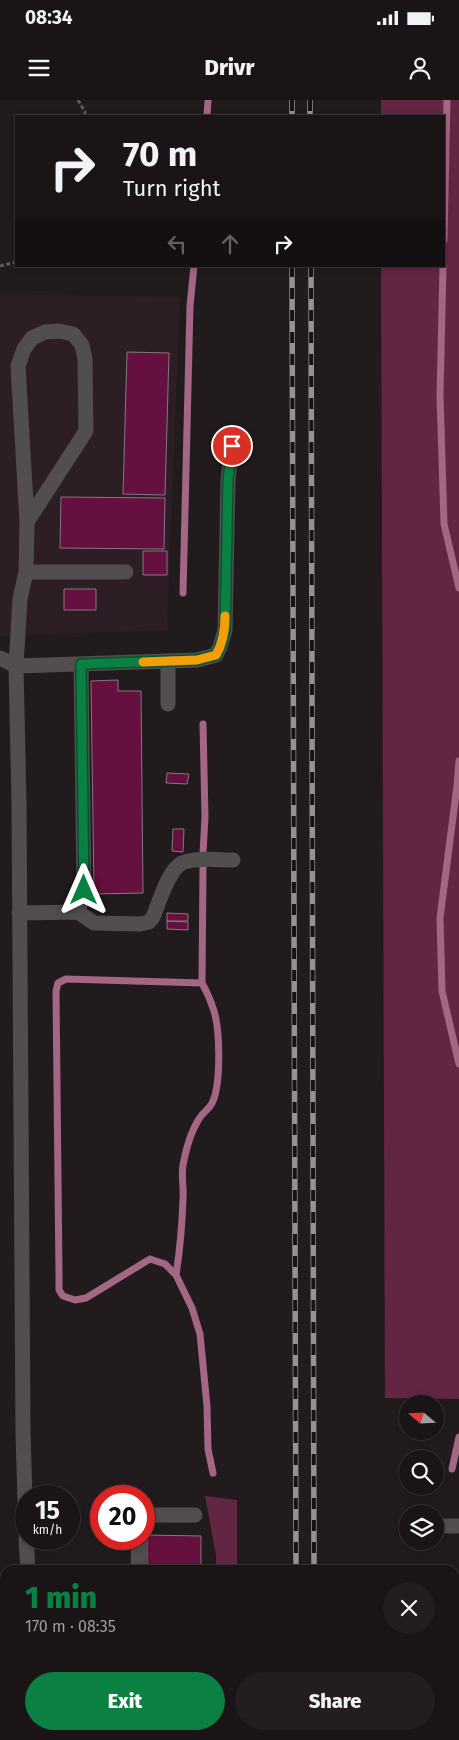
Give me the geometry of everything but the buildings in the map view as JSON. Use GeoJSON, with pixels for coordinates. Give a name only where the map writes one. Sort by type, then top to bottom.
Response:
{"type":"FeatureCollection","features":[{"type":"Feature","properties":{"kind":"lane"},"geometry":{"type":"LineString","coordinates":[[24,1485],[22,1422],[20,913],[16,666],[20,599],[26,572],[26,522],[18,366],[24,349],[32,338],[45,332],[59,331],[73,334],[82,345],[85,359],[86,431],[26,522]]}},
{"type":"Feature","properties":{"kind":"lane"},"geometry":{"type":"LineString","coordinates":[[0,658],[16,666],[197,660],[216,655],[225,630],[228,480],[232,446]]}},
{"type":"Feature","properties":{"kind":"lane"},"geometry":{"type":"LineString","coordinates":[[26,572],[126,572]]}},
{"type":"Feature","properties":{"kind":"lane"},"geometry":{"type":"LineString","coordinates":[[168,661],[168,704]]}},
{"type":"Feature","properties":{"kind":"lane"},"geometry":{"type":"LineString","coordinates":[[78,912],[84,890],[81,664]]}},
{"type":"Feature","properties":{"kind":"lane"},"geometry":{"type":"LineString","coordinates":[[20,913],[78,912],[94,923],[140,924],[150,922],[170,876],[176,867],[184,862],[194,860],[233,860]]}},
{"type":"Feature","properties":{"kind":"lane"},"geometry":{"type":"LineString","coordinates":[[155,1515],[195,1516]]}},
{"type":"Feature","properties":{"kind":"lane"},"geometry":{"type":"LineString","coordinates":[[444,1526],[459,1526]]}},
{"type":"Feature","properties":{"kind":"lane"},"geometry":{"type":"LineString","coordinates":[[27,1550],[28,1565]]}},
{"type":"Feature","properties":{"kind":"lane"},"geometry":{"type":"LineString","coordinates":[[138,1565],[139,1550]]}},
{"type":"Feature","properties":{"kind":"path"},"geometry":{"type":"LineString","coordinates":[[78,100],[85,115]]}},
{"type":"Feature","properties":{"kind":"path"},"geometry":{"type":"LineString","coordinates":[[0,266],[15,262]]}},
{"type":"Feature","properties":{"kind":"shaded area"},"geometry":{"type":"Polygon","coordinates":[[[381,100],[459,100],[459,1399],[444,1399],[444,1395],[399,1395],[399,1398],[385,1398],[381,267],[445,267],[445,115],[381,115],[381,100]]]}},
{"type":"Feature","properties":{"kind":"shaded area"},"geometry":{"type":"Polygon","coordinates":[[[0,294],[180,297],[167,630],[0,636],[0,294]]]}},
{"type":"Feature","properties":{"kind":"shaded area"},"geometry":{"type":"Polygon","coordinates":[[[205,1496],[237,1500],[237,1565],[216,1565],[216,1555],[205,1496]]]}},
{"type":"Feature","properties":{"kind":"waterway"},"geometry":{"type":"LineString","coordinates":[[207,115],[208,100]]}},
{"type":"Feature","properties":{"kind":"waterway"},"geometry":{"type":"LineString","coordinates":[[445,193],[447,100]]}},
{"type":"Feature","properties":{"kind":"waterway"},"geometry":{"type":"LineString","coordinates":[[183,593],[190,306],[194,267]]}},
{"type":"Feature","properties":{"kind":"waterway"},"geometry":{"type":"LineString","coordinates":[[443,267],[440,395],[444,524],[459,588]]}},
{"type":"Feature","properties":{"kind":"waterway"},"geometry":{"type":"LineString","coordinates":[[203,724],[205,817],[203,853]]}},
{"type":"Feature","properties":{"kind":"waterway"},"geometry":{"type":"LineString","coordinates":[[459,761],[440,918],[442,991],[459,1064]]}},
{"type":"Feature","properties":{"kind":"waterway"},"geometry":{"type":"LineString","coordinates":[[176,1275],[181,1228],[182,1169],[184,1159],[193,1130],[213,1101],[216,1092],[218,1069],[216,1020],[202,983],[203,868]]}},
{"type":"Feature","properties":{"kind":"waterway"},"geometry":{"type":"LineString","coordinates":[[202,983],[66,979],[58,983],[56,991],[59,1290],[63,1296],[75,1300],[86,1298],[150,1259],[165,1264],[176,1275],[192,1308],[200,1334],[207,1406],[208,1449],[213,1473]]}},
{"type":"Feature","properties":{"kind":"waterway"},"geometry":{"type":"LineString","coordinates":[[452,1469],[459,1437]]}},
{"type":"Feature","properties":{"kind":"railway"},"geometry":{"type":"LineString","coordinates":[[292,100],[292,115]]}},
{"type":"Feature","properties":{"kind":"railway"},"geometry":{"type":"LineString","coordinates":[[310,100],[310,115]]}},
{"type":"Feature","properties":{"kind":"railway"},"geometry":{"type":"LineString","coordinates":[[292,267],[296,1565]]}},
{"type":"Feature","properties":{"kind":"railway"},"geometry":{"type":"LineString","coordinates":[[311,267],[314,1565]]}},
{"type":"Feature","properties":{"kind":"slow traffic"},"geometry":{"type":"LineString","coordinates":[[143,662],[197,660],[216,655],[225,630],[225,616]]}},
{"type":"Feature","properties":{"kind":"route"},"geometry":{"type":"LineString","coordinates":[[84,890],[81,664],[197,660],[216,655],[225,630],[228,480],[232,446]]}}]}
